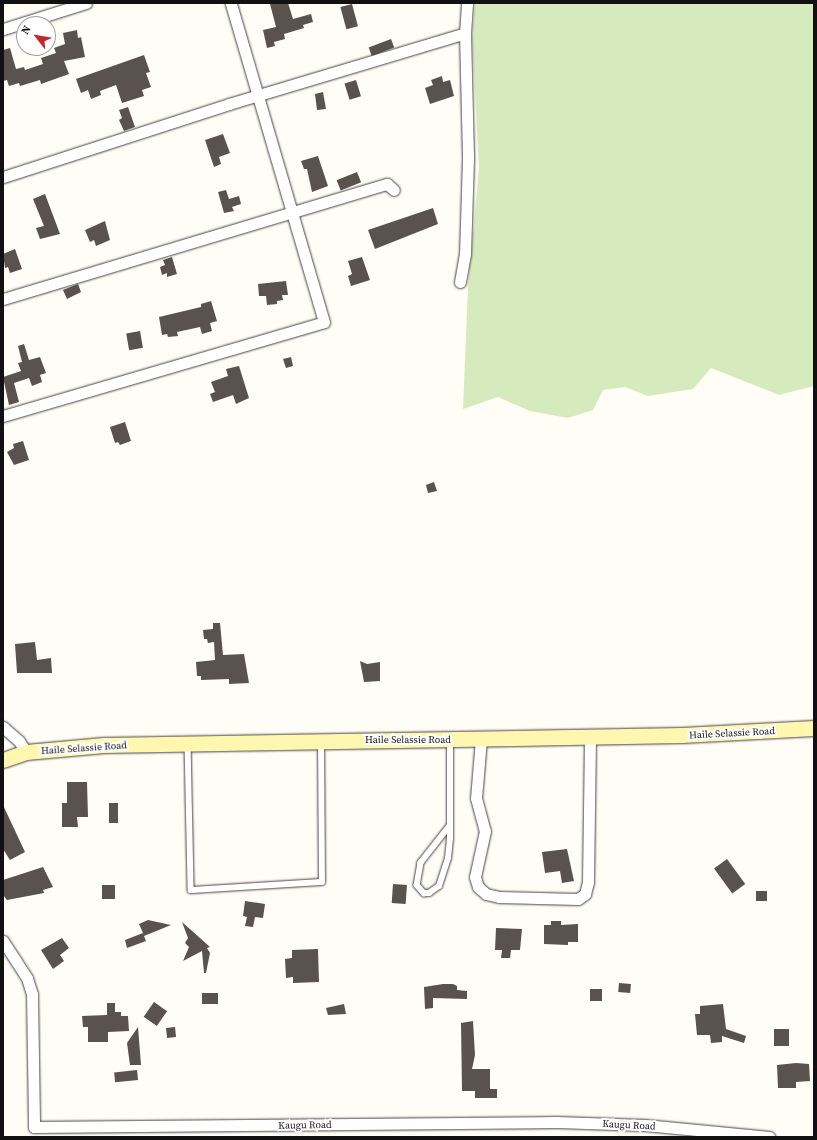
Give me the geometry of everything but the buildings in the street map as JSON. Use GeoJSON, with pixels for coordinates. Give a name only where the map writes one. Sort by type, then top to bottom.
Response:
{"type":"FeatureCollection","features":[{"type":"Feature","properties":{"kind":"street"},"geometry":{"type":"LineString","coordinates":[[3,29],[86,3]]}},
{"type":"Feature","properties":{"kind":"street"},"geometry":{"type":"LineString","coordinates":[[3,416],[324,322],[231,3]]}},
{"type":"Feature","properties":{"kind":"street"},"geometry":{"type":"LineString","coordinates":[[460,282],[465,254],[468,156],[465,34],[467,3]]}},
{"type":"Feature","properties":{"kind":"street"},"geometry":{"type":"LineString","coordinates":[[3,177],[257,96],[465,34]]}},
{"type":"Feature","properties":{"kind":"street"},"geometry":{"type":"LineString","coordinates":[[3,299],[387,184],[394,190]]}},
{"type":"Feature","properties":{"kind":"street"},"geometry":{"type":"LineString","coordinates":[[3,727],[19,741],[26,752]]}},
{"type":"Feature","properties":{"kind":"street","name":"Haile Selassie Road"},"geometry":{"type":"LineString","coordinates":[[3,760],[26,752],[104,745],[682,735],[814,728]]}},
{"type":"Feature","properties":{"kind":"street"},"geometry":{"type":"LineString","coordinates":[[481,739],[476,798],[485,832],[475,877],[478,887],[486,894],[499,897],[578,899],[586,894],[588,882],[590,737]]}},
{"type":"Feature","properties":{"kind":"street","name":"Kaugu Road"},"geometry":{"type":"LineString","coordinates":[[3,942],[27,978],[32,994],[34,1132],[557,1122],[645,1125],[769,1137]]}},
{"type":"Feature","properties":{"kind":"lane"},"geometry":{"type":"LineString","coordinates":[[450,740],[450,826],[445,872],[439,886],[429,893],[424,893],[417,885],[421,863],[450,826]]}},
{"type":"Feature","properties":{"kind":"lane"},"geometry":{"type":"LineString","coordinates":[[188,743],[191,890],[322,882],[321,741]]}},
{"type":"Feature","properties":{"kind":"green space"},"geometry":{"type":"Polygon","coordinates":[[[475,3],[814,3],[814,386],[779,395],[711,368],[693,389],[648,396],[625,387],[603,390],[593,410],[568,418],[530,411],[498,397],[463,409],[468,287],[479,168],[472,36],[475,3]]]}}]}
